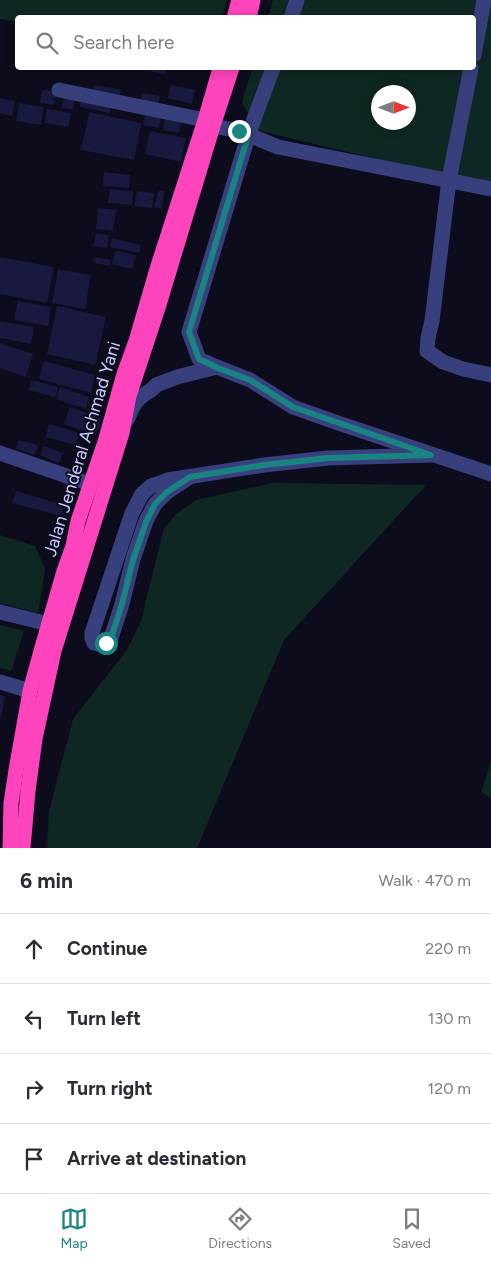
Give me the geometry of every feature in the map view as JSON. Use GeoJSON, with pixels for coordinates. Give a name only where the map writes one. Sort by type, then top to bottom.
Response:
{"type":"FeatureCollection","features":[{"type":"Feature","properties":{"kind":"highway"},"geometry":{"type":"LineString","coordinates":[[235,15],[239,0]]}},
{"type":"Feature","properties":{"kind":"highway"},"geometry":{"type":"LineString","coordinates":[[250,15],[253,0]]}},
{"type":"Feature","properties":{"kind":"highway","name":"Jalan Jenderal Achmad Yani"},"geometry":{"type":"LineString","coordinates":[[17,844],[28,791],[35,739],[54,652],[122,433],[129,396],[158,308],[209,122],[220,70]]}},
{"type":"Feature","properties":{"kind":"highway","name":"Jalan Jenderal Achmad Yani"},"geometry":{"type":"LineString","coordinates":[[17,844],[6,803],[30,691],[64,571],[73,546],[78,521],[105,442],[157,269],[209,122],[231,70]]}},
{"type":"Feature","properties":{"kind":"street"},"geometry":{"type":"LineString","coordinates":[[292,15],[297,0]]}},
{"type":"Feature","properties":{"kind":"street"},"geometry":{"type":"LineString","coordinates":[[476,44],[484,0]]}},
{"type":"Feature","properties":{"kind":"street"},"geometry":{"type":"LineString","coordinates":[[272,70],[248,136],[189,332],[199,359],[250,380],[293,407],[491,474]]}},
{"type":"Feature","properties":{"kind":"street"},"geometry":{"type":"LineString","coordinates":[[471,70],[449,180],[427,351],[443,362],[463,369],[491,374]]}},
{"type":"Feature","properties":{"kind":"street"},"geometry":{"type":"LineString","coordinates":[[59,90],[209,122],[239,131],[278,147],[491,189]]}},
{"type":"Feature","properties":{"kind":"street"},"geometry":{"type":"LineString","coordinates":[[122,433],[134,404],[156,385],[177,377],[218,368]]}},
{"type":"Feature","properties":{"kind":"street"},"geometry":{"type":"LineString","coordinates":[[0,453],[90,484]]}},
{"type":"Feature","properties":{"kind":"street"},"geometry":{"type":"LineString","coordinates":[[190,477],[167,492],[155,504],[146,522],[133,560],[112,635],[102,645],[94,644],[92,633],[132,513],[142,494],[151,486],[168,480],[264,465],[328,458],[431,455]]}},
{"type":"Feature","properties":{"kind":"street"},"geometry":{"type":"LineString","coordinates":[[0,612],[49,624]]}},
{"type":"Feature","properties":{"kind":"street"},"geometry":{"type":"LineString","coordinates":[[0,682],[30,691]]}},
{"type":"Feature","properties":{"kind":"green space"},"geometry":{"type":"Polygon","coordinates":[[[0,0],[227,0],[223,15],[15,15],[15,22],[0,19],[0,0]]]}},
{"type":"Feature","properties":{"kind":"green space"},"geometry":{"type":"Polygon","coordinates":[[[273,0],[491,0],[491,186],[256,130],[242,102],[251,70],[476,70],[476,15],[269,15],[273,0]]]}},
{"type":"Feature","properties":{"kind":"green space"},"geometry":{"type":"Polygon","coordinates":[[[273,483],[426,485],[284,640],[197,848],[47,848],[49,812],[73,719],[127,650],[142,619],[164,529],[176,514],[196,500],[273,483]]]}},
{"type":"Feature","properties":{"kind":"green space"},"geometry":{"type":"Polygon","coordinates":[[[0,535],[35,546],[45,569],[38,613],[0,603],[0,535]]]}},
{"type":"Feature","properties":{"kind":"green space"},"geometry":{"type":"Polygon","coordinates":[[[0,625],[24,631],[11,671],[0,668],[0,625]]]}},
{"type":"Feature","properties":{"kind":"green space"},"geometry":{"type":"Polygon","coordinates":[[[491,762],[491,798],[481,792],[491,762]]]}},
{"type":"Feature","properties":{"kind":"building"},"geometry":{"type":"Polygon","coordinates":[[[147,70],[166,70],[165,75],[147,70]]]}},
{"type":"Feature","properties":{"kind":"building"},"geometry":{"type":"Polygon","coordinates":[[[94,85],[121,90],[119,98],[93,92],[94,85]]]}},
{"type":"Feature","properties":{"kind":"building"},"geometry":{"type":"Polygon","coordinates":[[[171,85],[195,90],[192,104],[168,98],[171,85]]]}},
{"type":"Feature","properties":{"kind":"building"},"geometry":{"type":"Polygon","coordinates":[[[42,90],[56,91],[54,105],[40,103],[42,90]]]}},
{"type":"Feature","properties":{"kind":"building"},"geometry":{"type":"Polygon","coordinates":[[[142,93],[160,96],[158,106],[140,103],[142,93]]]}},
{"type":"Feature","properties":{"kind":"building"},"geometry":{"type":"Polygon","coordinates":[[[64,95],[75,97],[73,110],[62,108],[64,95]]]}},
{"type":"Feature","properties":{"kind":"building"},"geometry":{"type":"Polygon","coordinates":[[[0,98],[15,101],[12,116],[0,113],[0,98]]]}},
{"type":"Feature","properties":{"kind":"building"},"geometry":{"type":"Polygon","coordinates":[[[81,99],[111,105],[110,113],[80,107],[81,99]]]}},
{"type":"Feature","properties":{"kind":"building"},"geometry":{"type":"Polygon","coordinates":[[[19,103],[43,107],[41,125],[16,121],[19,103]]]}},
{"type":"Feature","properties":{"kind":"building"},"geometry":{"type":"Polygon","coordinates":[[[47,109],[71,113],[68,127],[45,123],[47,109]]]}},
{"type":"Feature","properties":{"kind":"building"},"geometry":{"type":"Polygon","coordinates":[[[89,112],[141,123],[134,160],[81,150],[89,112]]]}},
{"type":"Feature","properties":{"kind":"building"},"geometry":{"type":"Polygon","coordinates":[[[145,114],[161,117],[159,128],[143,125],[145,114]]]}},
{"type":"Feature","properties":{"kind":"building"},"geometry":{"type":"Polygon","coordinates":[[[165,117],[182,120],[179,133],[163,130],[165,117]]]}},
{"type":"Feature","properties":{"kind":"building"},"geometry":{"type":"Polygon","coordinates":[[[150,131],[186,138],[181,162],[145,154],[150,131]]]}},
{"type":"Feature","properties":{"kind":"building"},"geometry":{"type":"Polygon","coordinates":[[[104,172],[130,175],[129,188],[103,186],[104,172]]]}},
{"type":"Feature","properties":{"kind":"building"},"geometry":{"type":"Polygon","coordinates":[[[110,189],[133,192],[132,205],[108,203],[110,189]]]}},
{"type":"Feature","properties":{"kind":"building"},"geometry":{"type":"Polygon","coordinates":[[[159,190],[165,191],[161,209],[154,207],[159,190]]]}},
{"type":"Feature","properties":{"kind":"building"},"geometry":{"type":"Polygon","coordinates":[[[137,191],[154,193],[152,208],[134,206],[137,191]]]}},
{"type":"Feature","properties":{"kind":"building"},"geometry":{"type":"Polygon","coordinates":[[[98,208],[116,210],[113,231],[96,229],[98,208]]]}},
{"type":"Feature","properties":{"kind":"building"},"geometry":{"type":"Polygon","coordinates":[[[96,233],[109,235],[107,248],[93,246],[96,233]]]}},
{"type":"Feature","properties":{"kind":"building"},"geometry":{"type":"Polygon","coordinates":[[[112,238],[141,245],[139,253],[110,247],[112,238]]]}},
{"type":"Feature","properties":{"kind":"building"},"geometry":{"type":"Polygon","coordinates":[[[116,251],[136,255],[132,269],[112,264],[116,251]]]}},
{"type":"Feature","properties":{"kind":"building"},"geometry":{"type":"Polygon","coordinates":[[[0,257],[54,267],[47,303],[0,294],[0,257]]]}},
{"type":"Feature","properties":{"kind":"building"},"geometry":{"type":"Polygon","coordinates":[[[95,257],[111,260],[110,266],[94,263],[95,257]]]}},
{"type":"Feature","properties":{"kind":"building"},"geometry":{"type":"Polygon","coordinates":[[[58,269],[91,275],[85,309],[52,303],[58,269]]]}},
{"type":"Feature","properties":{"kind":"building"},"geometry":{"type":"Polygon","coordinates":[[[18,301],[51,307],[48,326],[14,320],[18,301]]]}},
{"type":"Feature","properties":{"kind":"building"},"geometry":{"type":"Polygon","coordinates":[[[57,306],[106,317],[95,365],[47,354],[57,306]]]}},
{"type":"Feature","properties":{"kind":"building"},"geometry":{"type":"Polygon","coordinates":[[[0,321],[34,327],[31,344],[0,338],[0,321]]]}},
{"type":"Feature","properties":{"kind":"building"},"geometry":{"type":"Polygon","coordinates":[[[0,343],[33,354],[26,377],[0,368],[0,343]]]}},
{"type":"Feature","properties":{"kind":"building"},"geometry":{"type":"Polygon","coordinates":[[[44,361],[95,375],[91,393],[39,379],[44,361]]]}},
{"type":"Feature","properties":{"kind":"building"},"geometry":{"type":"Polygon","coordinates":[[[31,380],[58,387],[55,397],[29,390],[31,380]]]}},
{"type":"Feature","properties":{"kind":"building"},"geometry":{"type":"Polygon","coordinates":[[[60,387],[89,397],[86,409],[56,399],[60,387]]]}},
{"type":"Feature","properties":{"kind":"building"},"geometry":{"type":"Polygon","coordinates":[[[70,407],[102,419],[96,435],[64,424],[70,407]]]}},
{"type":"Feature","properties":{"kind":"building"},"geometry":{"type":"Polygon","coordinates":[[[49,424],[79,433],[76,445],[46,437],[49,424]]]}},
{"type":"Feature","properties":{"kind":"building"},"geometry":{"type":"Polygon","coordinates":[[[19,440],[38,445],[35,455],[16,449],[19,440]]]}},
{"type":"Feature","properties":{"kind":"building"},"geometry":{"type":"Polygon","coordinates":[[[44,446],[63,453],[59,463],[40,455],[44,446]]]}},
{"type":"Feature","properties":{"kind":"building"},"geometry":{"type":"Polygon","coordinates":[[[16,491],[64,505],[61,516],[12,503],[16,491]]]}},
{"type":"Feature","properties":{"kind":"building"},"geometry":{"type":"Polygon","coordinates":[[[0,695],[5,696],[1,718],[0,718],[0,695]]]}},
{"type":"Feature","properties":{"kind":"route"},"geometry":{"type":"LineString","coordinates":[[106,643],[112,635],[133,560],[146,522],[155,504],[167,492],[190,477],[264,465],[328,458],[431,455],[293,407],[250,380],[199,359],[189,332],[248,136],[239,131]]}}]}
